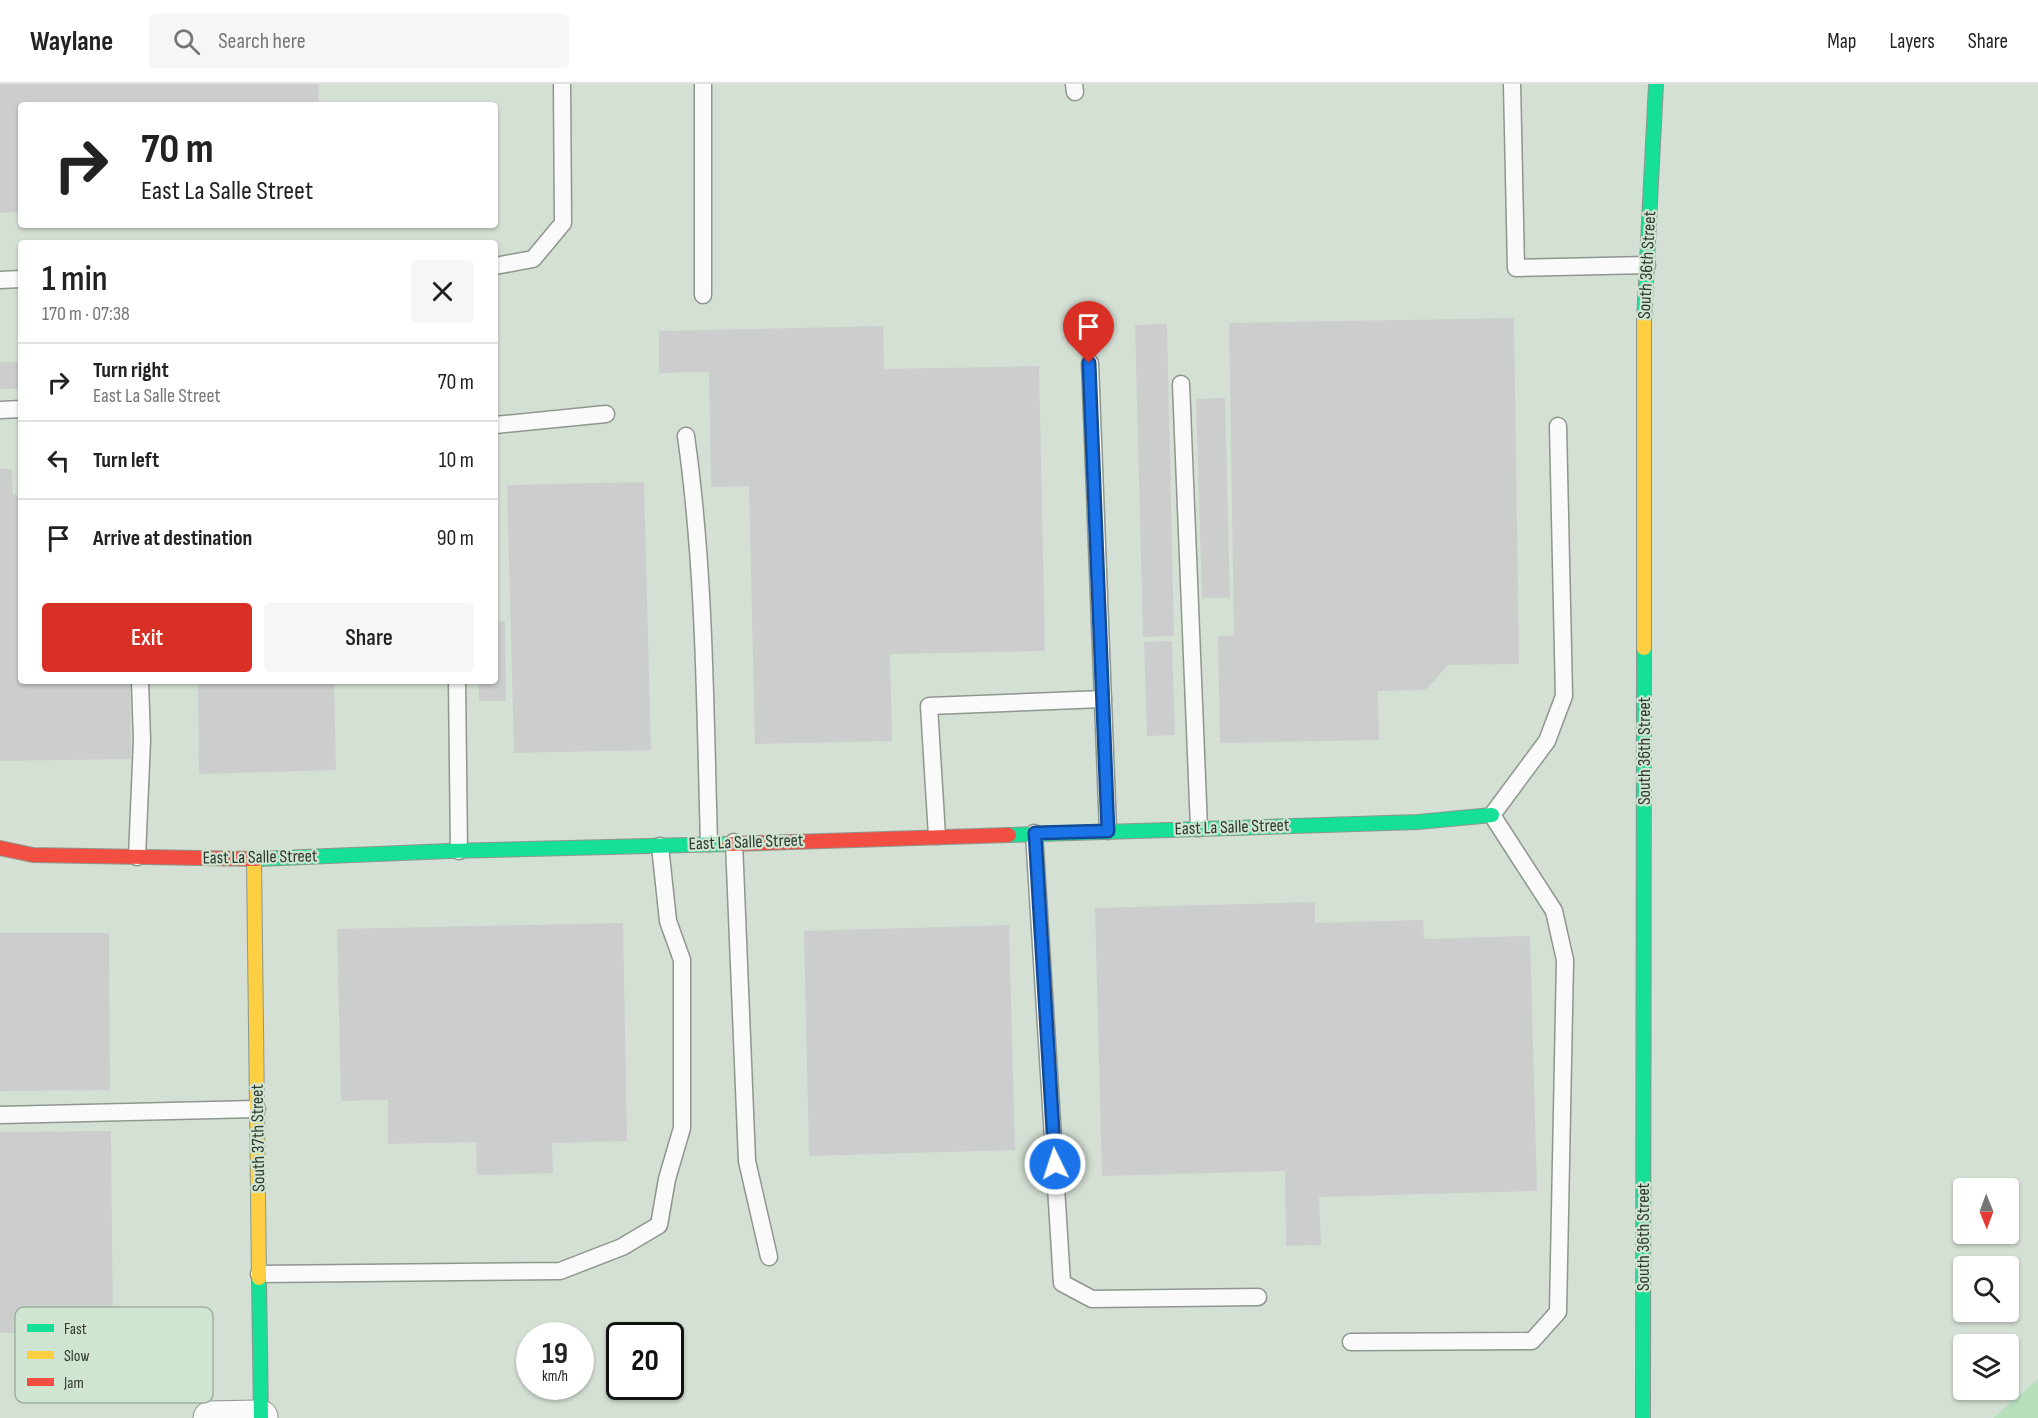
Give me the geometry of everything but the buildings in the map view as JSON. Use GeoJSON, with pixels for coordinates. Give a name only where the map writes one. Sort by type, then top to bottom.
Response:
{"type":"FeatureCollection","features":[{"type":"Feature","properties":{"kind":"street","name":"South 36th Street"},"geometry":{"type":"LineString","coordinates":[[1643,1418],[1644,363],[1656,84]]}},
{"type":"Feature","properties":{"kind":"street","name":"East La Salle Street"},"geometry":{"type":"LineString","coordinates":[[0,848],[33,855],[254,859],[1418,822],[1492,815]]}},
{"type":"Feature","properties":{"kind":"street","name":"South 37th Street"},"geometry":{"type":"LineString","coordinates":[[254,859],[261,1417]]}},
{"type":"Feature","properties":{"kind":"street"},"geometry":{"type":"LineString","coordinates":[[210,1418],[261,1417]]}},
{"type":"Feature","properties":{"kind":"lane"},"geometry":{"type":"LineString","coordinates":[[498,265],[533,259],[563,223],[562,84]]}},
{"type":"Feature","properties":{"kind":"lane"},"geometry":{"type":"LineString","coordinates":[[703,84],[703,295]]}},
{"type":"Feature","properties":{"kind":"lane"},"geometry":{"type":"LineString","coordinates":[[1512,84],[1516,268],[1647,265]]}},
{"type":"Feature","properties":{"kind":"lane"},"geometry":{"type":"LineString","coordinates":[[0,280],[18,279]]}},
{"type":"Feature","properties":{"kind":"lane"},"geometry":{"type":"LineString","coordinates":[[1089,363],[1108,831]]}},
{"type":"Feature","properties":{"kind":"lane"},"geometry":{"type":"LineString","coordinates":[[1181,384],[1199,828]]}},
{"type":"Feature","properties":{"kind":"lane"},"geometry":{"type":"LineString","coordinates":[[0,410],[18,409]]}},
{"type":"Feature","properties":{"kind":"lane"},"geometry":{"type":"LineString","coordinates":[[498,425],[606,414]]}},
{"type":"Feature","properties":{"kind":"lane"},"geometry":{"type":"LineString","coordinates":[[1351,1342],[1532,1341],[1558,1312],[1565,960],[1554,911],[1492,815],[1547,741],[1564,696],[1558,426]]}},
{"type":"Feature","properties":{"kind":"lane"},"geometry":{"type":"LineString","coordinates":[[686,436],[694,492],[703,646],[709,843]]}},
{"type":"Feature","properties":{"kind":"lane"},"geometry":{"type":"LineString","coordinates":[[137,857],[142,740],[140,684]]}},
{"type":"Feature","properties":{"kind":"lane"},"geometry":{"type":"LineString","coordinates":[[457,684],[459,851]]}},
{"type":"Feature","properties":{"kind":"lane"},"geometry":{"type":"LineString","coordinates":[[937,836],[929,706],[1103,699]]}},
{"type":"Feature","properties":{"kind":"lane"},"geometry":{"type":"LineString","coordinates":[[1035,833],[1062,1282],[1092,1299],[1258,1297]]}},
{"type":"Feature","properties":{"kind":"lane"},"geometry":{"type":"LineString","coordinates":[[734,842],[747,1161],[769,1257]]}},
{"type":"Feature","properties":{"kind":"lane"},"geometry":{"type":"LineString","coordinates":[[259,1274],[560,1271],[622,1247],[658,1225],[682,1128],[682,960],[668,921],[660,846]]}},
{"type":"Feature","properties":{"kind":"lane"},"geometry":{"type":"LineString","coordinates":[[0,1115],[257,1109]]}},
{"type":"Feature","properties":{"kind":"green space"},"geometry":{"type":"Polygon","coordinates":[[[2038,1379],[2038,1418],[1993,1418],[2014,1400],[2019,1400],[2019,1395],[2038,1379]]]}},
{"type":"Feature","properties":{"kind":"traffic: fast"},"geometry":{"type":"LineString","coordinates":[[1644,321],[1656,84]]}},
{"type":"Feature","properties":{"kind":"traffic: fast"},"geometry":{"type":"LineString","coordinates":[[1643,1418],[1644,648]]}},
{"type":"Feature","properties":{"kind":"traffic: fast"},"geometry":{"type":"LineString","coordinates":[[1009,835],[1418,822],[1492,815]]}},
{"type":"Feature","properties":{"kind":"traffic: fast"},"geometry":{"type":"LineString","coordinates":[[257,859],[449,851],[729,844]]}},
{"type":"Feature","properties":{"kind":"traffic: fast"},"geometry":{"type":"LineString","coordinates":[[259,1278],[261,1418]]}},
{"type":"Feature","properties":{"kind":"traffic: slow"},"geometry":{"type":"LineString","coordinates":[[1644,321],[1644,648]]}},
{"type":"Feature","properties":{"kind":"traffic: slow"},"geometry":{"type":"LineString","coordinates":[[254,859],[259,1278]]}},
{"type":"Feature","properties":{"kind":"traffic: jam"},"geometry":{"type":"LineString","coordinates":[[729,844],[1009,835]]}},
{"type":"Feature","properties":{"kind":"traffic: jam"},"geometry":{"type":"LineString","coordinates":[[0,848],[33,855],[257,859]]}},
{"type":"Feature","properties":{"kind":"route"},"geometry":{"type":"LineString","coordinates":[[1055,1164],[1035,833],[1108,831],[1089,363]]}}]}
